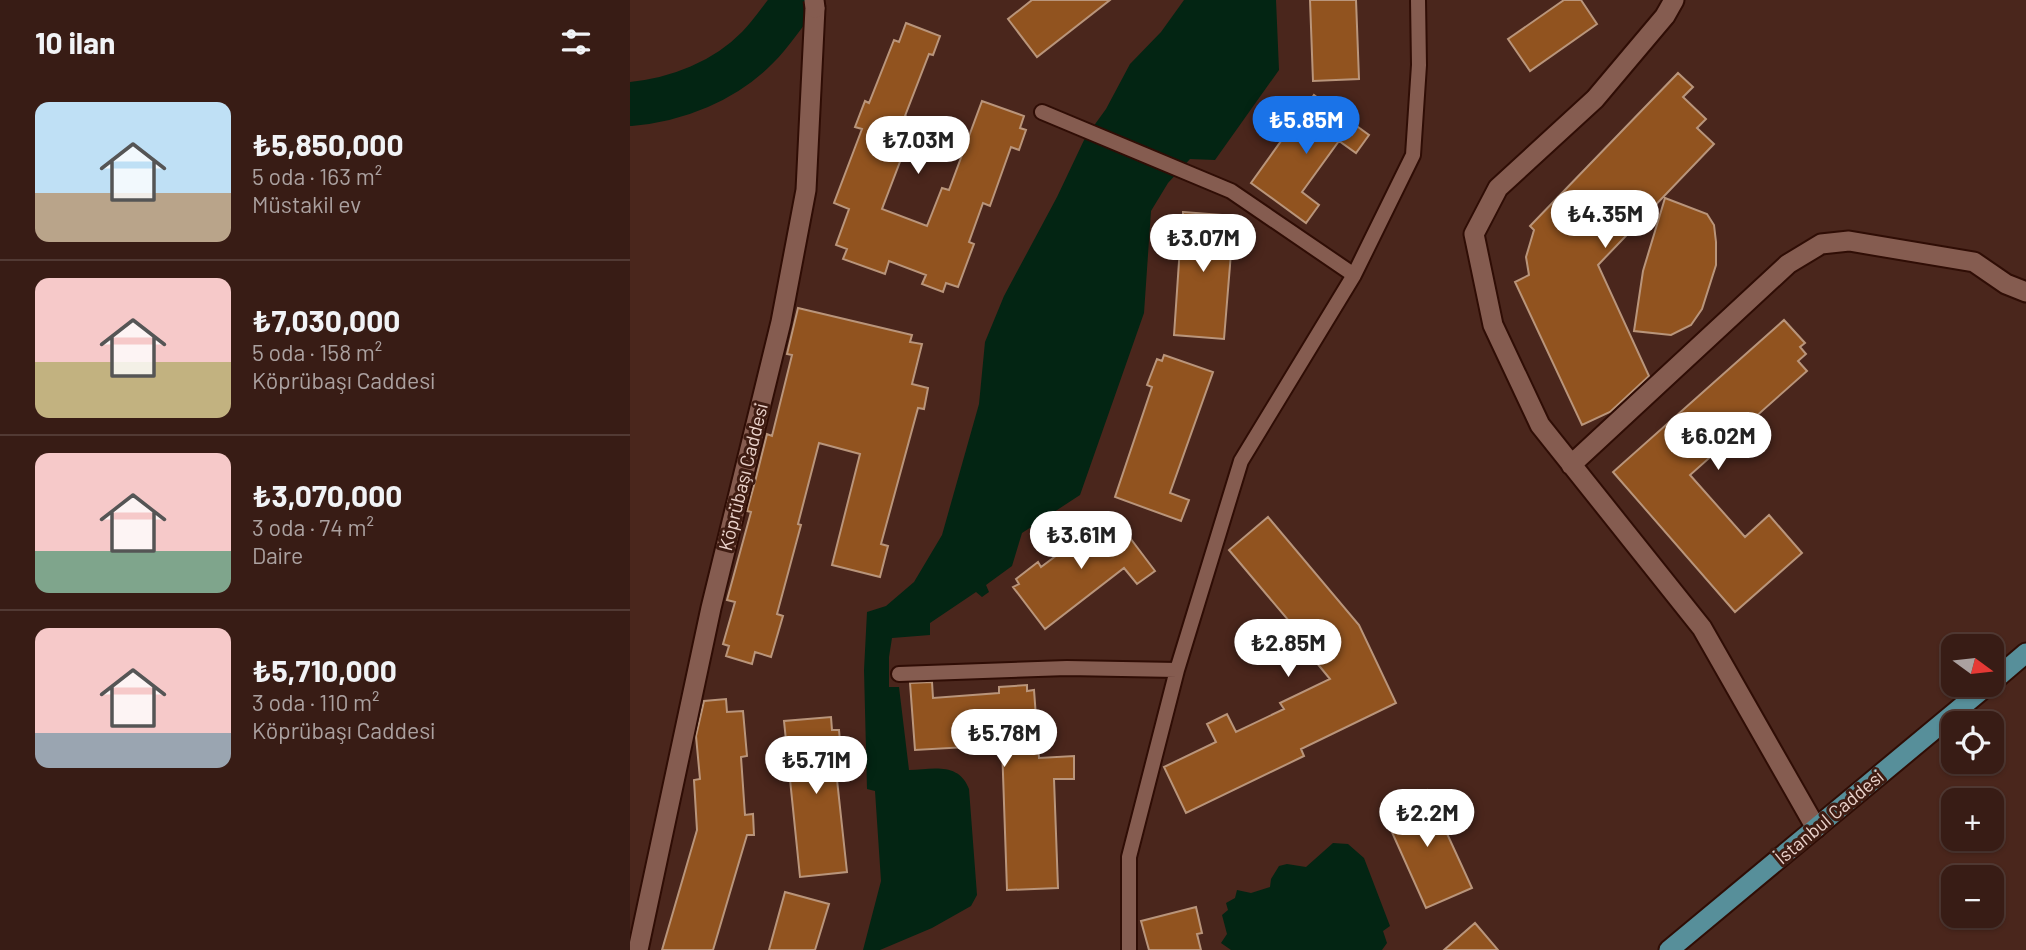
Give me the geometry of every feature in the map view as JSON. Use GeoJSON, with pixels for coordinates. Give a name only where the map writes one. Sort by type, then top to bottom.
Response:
{"type":"FeatureCollection","features":[{"type":"Feature","properties":{"kind":"main road","name":"İstanbul Caddesi"},"geometry":{"type":"LineString","coordinates":[[2004,671],[2026,653]]}},
{"type":"Feature","properties":{"kind":"main road","name":"İstanbul Caddesi"},"geometry":{"type":"LineString","coordinates":[[1669,950],[1973,697]]}},
{"type":"Feature","properties":{"kind":"street"},"geometry":{"type":"LineString","coordinates":[[1674,0],[1665,16],[1595,99],[1498,188],[1475,234],[1493,325],[1540,425],[1702,628],[1816,828]]}},
{"type":"Feature","properties":{"kind":"street","name":"Köprübaşı Caddesi"},"geometry":{"type":"LineString","coordinates":[[638,950],[711,608],[781,322],[806,190],[815,4]]}},
{"type":"Feature","properties":{"kind":"street"},"geometry":{"type":"LineString","coordinates":[[1571,465],[1788,264],[1821,244],[1849,241],[1974,262],[2006,284],[2026,292]]}},
{"type":"Feature","properties":{"kind":"lane"},"geometry":{"type":"LineString","coordinates":[[1129,950],[1129,857],[1177,670],[1241,460],[1354,275],[1413,155],[1419,65],[1418,0]]}},
{"type":"Feature","properties":{"kind":"lane"},"geometry":{"type":"LineString","coordinates":[[1042,112],[1231,191],[1354,275]]}},
{"type":"Feature","properties":{"kind":"lane"},"geometry":{"type":"LineString","coordinates":[[899,674],[1067,667],[1177,670]]}},
{"type":"Feature","properties":{"kind":"shaded area"},"geometry":{"type":"Polygon","coordinates":[[[1184,0],[1276,0],[1279,70],[1215,160],[1190,159],[1168,183],[1151,211],[1144,313],[1080,495],[1022,533],[1012,566],[986,585],[989,592],[982,597],[976,592],[930,623],[930,635],[892,638],[889,687],[899,687],[909,770],[936,768],[952,771],[965,780],[969,789],[977,895],[971,906],[932,928],[880,950],[863,950],[881,881],[875,791],[867,789],[864,670],[867,612],[886,606],[914,582],[942,535],[979,404],[985,342],[1004,296],[1085,138],[1106,109],[1130,64],[1161,32],[1184,0]]]}},
{"type":"Feature","properties":{"kind":"shaded area"},"geometry":{"type":"Polygon","coordinates":[[[1333,843],[1348,844],[1364,858],[1390,926],[1383,931],[1387,943],[1382,950],[1231,950],[1221,943],[1227,934],[1222,915],[1228,910],[1226,903],[1235,898],[1237,890],[1251,893],[1270,887],[1271,879],[1279,866],[1287,864],[1306,867],[1333,843]]]}},
{"type":"Feature","properties":{"kind":"building"},"geometry":{"type":"Polygon","coordinates":[[[1032,0],[1110,0],[1037,57],[1008,19],[1032,0]]]}},
{"type":"Feature","properties":{"kind":"building"},"geometry":{"type":"Polygon","coordinates":[[[1310,0],[1356,0],[1359,79],[1313,81],[1310,0]]]}},
{"type":"Feature","properties":{"kind":"building"},"geometry":{"type":"Polygon","coordinates":[[[1564,0],[1581,0],[1597,24],[1530,71],[1508,39],[1564,0]]]}},
{"type":"Feature","properties":{"kind":"building"},"geometry":{"type":"Polygon","coordinates":[[[906,23],[940,36],[933,55],[929,54],[905,116],[909,118],[900,143],[906,146],[882,209],[927,226],[942,188],[949,190],[982,101],[1024,116],[1020,128],[1026,130],[1019,150],[1011,147],[990,206],[983,203],[969,242],[974,244],[958,287],[946,283],[943,292],[922,284],[926,275],[889,261],[885,274],[843,259],[847,249],[836,245],[849,209],[834,203],[862,129],[855,127],[865,101],[869,103],[894,40],[899,42],[906,23]]]}},
{"type":"Feature","properties":{"kind":"building"},"geometry":{"type":"Polygon","coordinates":[[[1678,73],[1693,87],[1683,97],[1706,119],[1697,128],[1714,144],[1598,265],[1649,376],[1610,412],[1582,425],[1515,282],[1529,275],[1526,257],[1534,230],[1530,226],[1678,73]]]}},
{"type":"Feature","properties":{"kind":"building"},"geometry":{"type":"Polygon","coordinates":[[[1314,95],[1369,135],[1356,153],[1339,141],[1302,192],[1319,205],[1306,223],[1251,183],[1314,95]]]}},
{"type":"Feature","properties":{"kind":"building"},"geometry":{"type":"Polygon","coordinates":[[[1665,198],[1707,214],[1714,225],[1716,242],[1716,265],[1702,309],[1691,325],[1671,335],[1634,331],[1643,271],[1665,198]]]}},
{"type":"Feature","properties":{"kind":"building"},"geometry":{"type":"Polygon","coordinates":[[[1183,212],[1234,216],[1224,339],[1174,335],[1180,247],[1175,246],[1177,218],[1183,219],[1183,212]]]}},
{"type":"Feature","properties":{"kind":"building"},"geometry":{"type":"Polygon","coordinates":[[[798,308],[912,335],[910,342],[922,344],[912,384],[928,388],[924,409],[918,408],[881,544],[888,546],[880,577],[832,565],[860,454],[819,443],[777,614],[783,616],[771,657],[755,652],[752,664],[726,656],[729,646],[723,644],[735,602],[727,600],[751,512],[747,511],[767,434],[772,436],[792,355],[787,354],[798,308]]]}},
{"type":"Feature","properties":{"kind":"building"},"geometry":{"type":"Polygon","coordinates":[[[1784,320],[1805,343],[1800,347],[1806,354],[1798,361],[1807,371],[1690,475],[1745,537],[1769,515],[1802,553],[1735,612],[1613,472],[1784,320]]]}},
{"type":"Feature","properties":{"kind":"building"},"geometry":{"type":"Polygon","coordinates":[[[1164,355],[1213,372],[1170,493],[1189,500],[1181,521],[1115,497],[1152,387],[1147,385],[1157,359],[1162,361],[1164,355]]]}},
{"type":"Feature","properties":{"kind":"building"},"geometry":{"type":"Polygon","coordinates":[[[1112,514],[1155,571],[1137,584],[1124,568],[1045,629],[1013,587],[1019,584],[1016,579],[1038,562],[1041,567],[1112,514]]]}},
{"type":"Feature","properties":{"kind":"building"},"geometry":{"type":"Polygon","coordinates":[[[1268,517],[1359,625],[1396,703],[1301,749],[1304,756],[1186,813],[1164,767],[1216,742],[1207,724],[1227,714],[1236,732],[1284,709],[1280,703],[1330,679],[1307,651],[1311,647],[1229,550],[1268,517]]]}},
{"type":"Feature","properties":{"kind":"building"},"geometry":{"type":"Polygon","coordinates":[[[932,682],[933,698],[999,693],[999,687],[1027,685],[1027,691],[1034,690],[1039,758],[1074,756],[1074,779],[1054,779],[1058,888],[1007,890],[1002,745],[915,750],[910,683],[932,682]]]}},
{"type":"Feature","properties":{"kind":"building"},"geometry":{"type":"Polygon","coordinates":[[[726,699],[727,712],[743,711],[747,756],[741,757],[745,815],[753,814],[754,835],[747,835],[713,950],[662,950],[697,830],[694,780],[700,779],[696,736],[704,701],[726,699]]]}},
{"type":"Feature","properties":{"kind":"building"},"geometry":{"type":"Polygon","coordinates":[[[831,717],[832,730],[839,730],[841,752],[834,752],[847,872],[800,877],[784,721],[831,717]]]}},
{"type":"Feature","properties":{"kind":"building"},"geometry":{"type":"Polygon","coordinates":[[[1427,790],[1472,888],[1426,908],[1382,810],[1427,790]]]}},
{"type":"Feature","properties":{"kind":"building"},"geometry":{"type":"Polygon","coordinates":[[[785,892],[829,904],[815,950],[769,950],[785,892]]]}},
{"type":"Feature","properties":{"kind":"building"},"geometry":{"type":"Polygon","coordinates":[[[1196,907],[1202,933],[1197,934],[1201,950],[1149,950],[1141,921],[1196,907]]]}},
{"type":"Feature","properties":{"kind":"building"},"geometry":{"type":"Polygon","coordinates":[[[1475,923],[1498,950],[1444,950],[1475,923]]]}},
{"type":"Feature","properties":{"kind":"waterway"},"geometry":{"type":"LineString","coordinates":[[630,104],[682,93],[731,70],[763,42],[796,0]]}}]}
